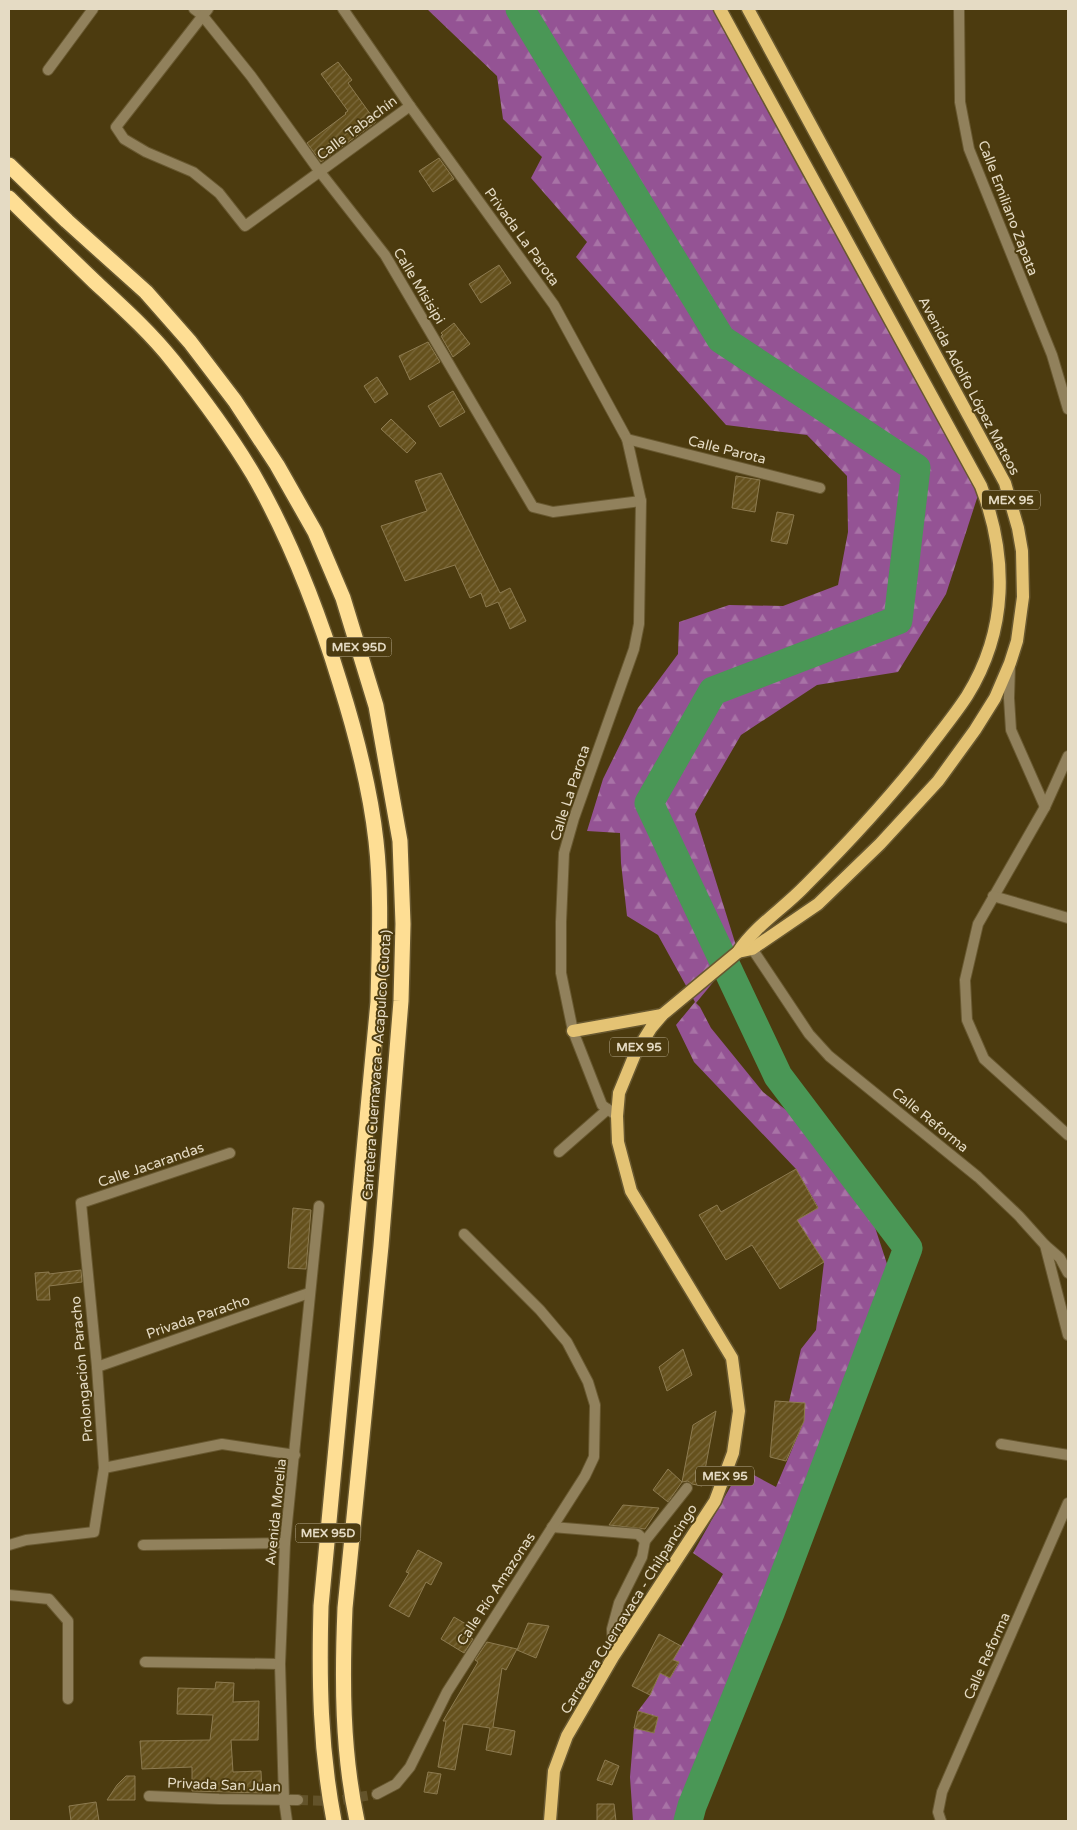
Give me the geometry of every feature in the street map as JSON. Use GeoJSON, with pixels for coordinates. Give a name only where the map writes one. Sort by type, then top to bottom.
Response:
{"type":"FeatureCollection","features":[{"type":"Feature","properties":{"kind":"highway","name":"Carretera Cuernavaca - Acapulco (Cuota)"},"geometry":{"type":"LineString","coordinates":[[9,165],[67,221],[146,292],[190,342],[235,401],[277,465],[315,532],[343,598],[376,706],[400,841],[403,924],[401,1001],[388,1160],[345,1608],[342,1679],[345,1737],[357,1821]]}},
{"type":"Feature","properties":{"kind":"highway","name":"Carretera Cuernavaca - Acapulco (Cuota)"},"geometry":{"type":"LineString","coordinates":[[9,198],[126,311],[172,359],[252,474],[287,541],[316,608],[350,714],[367,781],[377,851],[380,924],[378,1002],[321,1606],[319,1678],[322,1741],[334,1821]]}},
{"type":"Feature","properties":{"kind":"main road","name":"MEX 95"},"geometry":{"type":"LineString","coordinates":[[720,9],[981,486],[994,526],[1000,567],[999,602],[994,632],[978,676],[966,696],[912,769],[862,828],[749,945]]}},
{"type":"Feature","properties":{"kind":"main road","name":"Avenida Adolfo López Mateos"},"geometry":{"type":"LineString","coordinates":[[748,9],[1005,483],[1018,528],[1024,574],[1021,619],[1010,663],[995,698],[975,730],[938,781],[893,830],[818,904],[749,945]]}},
{"type":"Feature","properties":{"kind":"main road","name":"Carretera Cuernavaca - Chilpancingo"},"geometry":{"type":"LineString","coordinates":[[550,1821],[554,1771],[567,1736],[613,1657],[715,1501],[734,1453],[739,1411],[732,1358],[631,1191],[612,1113],[635,1054],[651,1028],[662,1015],[688,992],[749,945]]}},
{"type":"Feature","properties":{"kind":"main road"},"geometry":{"type":"LineString","coordinates":[[573,1031],[662,1015]]}},
{"type":"Feature","properties":{"kind":"street"},"geometry":{"type":"LineString","coordinates":[[48,70],[93,9]]}},
{"type":"Feature","properties":{"kind":"street","name":"Privada La Parota"},"geometry":{"type":"LineString","coordinates":[[343,9],[410,106],[554,305],[627,439],[641,501]]}},
{"type":"Feature","properties":{"kind":"street","name":"Calle Emiliano Zapata"},"geometry":{"type":"LineString","coordinates":[[959,9],[960,102],[969,149],[1052,355],[1068,409]]}},
{"type":"Feature","properties":{"kind":"street","name":"Calle Tabachín"},"geometry":{"type":"LineString","coordinates":[[201,11],[116,127],[124,139],[146,152],[193,172],[219,193],[244,226],[410,106]]}},
{"type":"Feature","properties":{"kind":"street","name":"Calle Misisipi"},"geometry":{"type":"LineString","coordinates":[[201,11],[251,76],[320,172],[385,255],[533,507],[553,512],[641,501]]}},
{"type":"Feature","properties":{"kind":"street","name":"Calle Parota"},"geometry":{"type":"LineString","coordinates":[[627,439],[820,488]]}},
{"type":"Feature","properties":{"kind":"street","name":"Calle La Parota"},"geometry":{"type":"LineString","coordinates":[[612,1113],[602,1105],[573,1031],[561,973],[564,853],[574,818],[636,640],[639,624],[641,501]]}},
{"type":"Feature","properties":{"kind":"street"},"geometry":{"type":"LineString","coordinates":[[1010,663],[1009,698],[1011,730],[1045,807]]}},
{"type":"Feature","properties":{"kind":"street"},"geometry":{"type":"LineString","coordinates":[[1068,756],[1045,807],[978,924],[965,980],[967,1020],[984,1059],[1068,1135]]}},
{"type":"Feature","properties":{"kind":"street"},"geometry":{"type":"LineString","coordinates":[[993,896],[1068,918]]}},
{"type":"Feature","properties":{"kind":"street","name":"Calle Reforma"},"geometry":{"type":"LineString","coordinates":[[749,945],[809,1034],[829,1056],[978,1177],[1020,1216],[1045,1246],[1068,1336]]}},
{"type":"Feature","properties":{"kind":"street"},"geometry":{"type":"LineString","coordinates":[[559,1152],[612,1113]]}},
{"type":"Feature","properties":{"kind":"street","name":"Calle Jacarandas"},"geometry":{"type":"LineString","coordinates":[[81,1204],[230,1152]]}},
{"type":"Feature","properties":{"kind":"street","name":"Prolongación Paracho"},"geometry":{"type":"LineString","coordinates":[[9,1544],[26,1540],[94,1532],[104,1468],[97,1367],[81,1204]]}},
{"type":"Feature","properties":{"kind":"street","name":"Avenida Morelia"},"geometry":{"type":"LineString","coordinates":[[287,1821],[284,1800],[280,1664],[285,1543],[319,1206]]}},
{"type":"Feature","properties":{"kind":"street"},"geometry":{"type":"LineString","coordinates":[[464,1234],[540,1310],[567,1342],[588,1382],[595,1405],[594,1458],[585,1476],[552,1527]]}},
{"type":"Feature","properties":{"kind":"street"},"geometry":{"type":"LineString","coordinates":[[1045,1246],[1060,1258],[1068,1273]]}},
{"type":"Feature","properties":{"kind":"street","name":"Privada Paracho"},"geometry":{"type":"LineString","coordinates":[[97,1367],[309,1293]]}},
{"type":"Feature","properties":{"kind":"street"},"geometry":{"type":"LineString","coordinates":[[104,1468],[222,1444],[295,1455]]}},
{"type":"Feature","properties":{"kind":"street"},"geometry":{"type":"LineString","coordinates":[[1001,1444],[1068,1455]]}},
{"type":"Feature","properties":{"kind":"street"},"geometry":{"type":"LineString","coordinates":[[613,1657],[612,1629],[619,1603],[642,1557],[645,1541],[686,1488]]}},
{"type":"Feature","properties":{"kind":"street","name":"Calle Reforma"},"geometry":{"type":"LineString","coordinates":[[941,1821],[938,1812],[942,1792],[1068,1503]]}},
{"type":"Feature","properties":{"kind":"street","name":"Calle Río Amazonas"},"geometry":{"type":"LineString","coordinates":[[376,1794],[396,1784],[410,1767],[447,1692],[552,1527],[638,1534],[645,1541]]}},
{"type":"Feature","properties":{"kind":"street"},"geometry":{"type":"LineString","coordinates":[[143,1545],[285,1543]]}},
{"type":"Feature","properties":{"kind":"street"},"geometry":{"type":"LineString","coordinates":[[9,1595],[49,1599],[68,1621],[68,1700]]}},
{"type":"Feature","properties":{"kind":"street"},"geometry":{"type":"LineString","coordinates":[[145,1662],[280,1664]]}},
{"type":"Feature","properties":{"kind":"street","name":"Privada San Juan"},"geometry":{"type":"LineString","coordinates":[[149,1796],[298,1800]]}},
{"type":"Feature","properties":{"kind":"green space"},"geometry":{"type":"Polygon","coordinates":[[[427,9],[720,9],[981,486],[946,594],[898,672],[817,685],[741,735],[695,814],[738,952],[696,1003],[711,1028],[763,1092],[823,1139],[868,1206],[891,1276],[881,1340],[769,1588],[689,1791],[684,1821],[633,1821],[630,1777],[634,1728],[654,1733],[658,1717],[638,1711],[650,1695],[660,1673],[670,1678],[679,1663],[673,1660],[723,1574],[693,1553],[741,1468],[776,1487],[804,1421],[789,1402],[801,1349],[816,1330],[824,1262],[796,1220],[818,1207],[796,1169],[694,1062],[676,1025],[695,1002],[658,935],[627,916],[621,863],[620,833],[587,831],[603,779],[638,708],[678,654],[679,622],[729,605],[783,606],[838,585],[848,532],[847,476],[807,435],[726,425],[576,257],[587,242],[531,178],[542,157],[503,119],[497,76],[427,9]]]}},
{"type":"Feature","properties":{"kind":"building"},"geometry":{"type":"Polygon","coordinates":[[[338,62],[352,80],[348,83],[376,122],[321,162],[307,143],[348,111],[321,74],[338,62]]]}},
{"type":"Feature","properties":{"kind":"building"},"geometry":{"type":"Polygon","coordinates":[[[439,158],[454,179],[433,192],[419,171],[439,158]]]}},
{"type":"Feature","properties":{"kind":"building"},"geometry":{"type":"Polygon","coordinates":[[[499,265],[511,283],[481,303],[469,284],[499,265]]]}},
{"type":"Feature","properties":{"kind":"building"},"geometry":{"type":"Polygon","coordinates":[[[454,323],[470,344],[453,357],[441,333],[454,323]]]}},
{"type":"Feature","properties":{"kind":"building"},"geometry":{"type":"Polygon","coordinates":[[[428,342],[440,362],[410,380],[399,356],[428,342]]]}},
{"type":"Feature","properties":{"kind":"building"},"geometry":{"type":"Polygon","coordinates":[[[377,377],[388,394],[375,403],[364,386],[377,377]]]}},
{"type":"Feature","properties":{"kind":"building"},"geometry":{"type":"Polygon","coordinates":[[[453,391],[465,412],[440,427],[428,406],[453,391]]]}},
{"type":"Feature","properties":{"kind":"building"},"geometry":{"type":"Polygon","coordinates":[[[391,419],[416,443],[407,453],[381,429],[391,419]]]}},
{"type":"Feature","properties":{"kind":"building"},"geometry":{"type":"Polygon","coordinates":[[[441,473],[500,593],[510,588],[526,621],[510,629],[498,602],[486,607],[481,593],[470,598],[455,565],[405,581],[381,526],[427,511],[415,481],[441,473]]]}},
{"type":"Feature","properties":{"kind":"building"},"geometry":{"type":"Polygon","coordinates":[[[736,476],[760,480],[755,512],[732,508],[736,476]]]}},
{"type":"Feature","properties":{"kind":"building"},"geometry":{"type":"Polygon","coordinates":[[[777,512],[794,515],[787,544],[771,541],[777,512]]]}},
{"type":"Feature","properties":{"kind":"building"},"geometry":{"type":"Polygon","coordinates":[[[796,1169],[818,1208],[797,1220],[824,1262],[780,1289],[752,1245],[726,1260],[699,1215],[717,1205],[721,1212],[796,1169]]]}},
{"type":"Feature","properties":{"kind":"building"},"geometry":{"type":"Polygon","coordinates":[[[293,1208],[311,1210],[306,1269],[288,1268],[293,1208]]]}},
{"type":"Feature","properties":{"kind":"building"},"geometry":{"type":"Polygon","coordinates":[[[81,1270],[82,1282],[49,1286],[50,1300],[37,1300],[35,1273],[49,1272],[49,1274],[81,1270]]]}},
{"type":"Feature","properties":{"kind":"building"},"geometry":{"type":"Polygon","coordinates":[[[683,1349],[692,1375],[667,1391],[659,1367],[683,1349]]]}},
{"type":"Feature","properties":{"kind":"building"},"geometry":{"type":"Polygon","coordinates":[[[775,1401],[805,1403],[804,1421],[786,1461],[770,1457],[775,1401]]]}},
{"type":"Feature","properties":{"kind":"building"},"geometry":{"type":"Polygon","coordinates":[[[716,1411],[702,1486],[688,1481],[682,1482],[693,1425],[716,1411]]]}},
{"type":"Feature","properties":{"kind":"building"},"geometry":{"type":"Polygon","coordinates":[[[668,1469],[682,1482],[668,1502],[653,1490],[668,1469]]]}},
{"type":"Feature","properties":{"kind":"building"},"geometry":{"type":"Polygon","coordinates":[[[623,1505],[659,1508],[645,1529],[609,1525],[623,1505]]]}},
{"type":"Feature","properties":{"kind":"building"},"geometry":{"type":"Polygon","coordinates":[[[418,1550],[442,1563],[431,1585],[426,1582],[409,1617],[389,1606],[409,1573],[406,1572],[418,1550]]]}},
{"type":"Feature","properties":{"kind":"building"},"geometry":{"type":"Polygon","coordinates":[[[454,1617],[476,1630],[470,1638],[473,1639],[464,1653],[441,1639],[454,1617]]]}},
{"type":"Feature","properties":{"kind":"building"},"geometry":{"type":"Polygon","coordinates":[[[528,1623],[549,1626],[536,1658],[517,1650],[528,1623]]]}},
{"type":"Feature","properties":{"kind":"building"},"geometry":{"type":"Polygon","coordinates":[[[659,1634],[681,1646],[673,1660],[679,1662],[670,1678],[660,1673],[650,1695],[632,1686],[659,1634]]]}},
{"type":"Feature","properties":{"kind":"building"},"geometry":{"type":"Polygon","coordinates":[[[487,1642],[517,1649],[506,1670],[502,1668],[493,1727],[515,1731],[511,1755],[486,1750],[490,1728],[463,1724],[455,1770],[438,1767],[446,1721],[443,1721],[478,1662],[475,1660],[487,1642]]]}},
{"type":"Feature","properties":{"kind":"building"},"geometry":{"type":"Polygon","coordinates":[[[216,1682],[234,1683],[233,1702],[259,1701],[258,1740],[231,1740],[233,1772],[261,1771],[262,1793],[192,1791],[192,1767],[142,1769],[140,1741],[210,1740],[213,1715],[177,1714],[178,1688],[215,1689],[216,1682]]]}},
{"type":"Feature","properties":{"kind":"building"},"geometry":{"type":"Polygon","coordinates":[[[638,1711],[658,1717],[654,1733],[634,1728],[638,1711]]]}},
{"type":"Feature","properties":{"kind":"building"},"geometry":{"type":"Polygon","coordinates":[[[605,1760],[619,1766],[612,1785],[597,1780],[605,1760]]]}},
{"type":"Feature","properties":{"kind":"building"},"geometry":{"type":"Polygon","coordinates":[[[428,1772],[441,1774],[437,1794],[424,1792],[428,1772]]]}},
{"type":"Feature","properties":{"kind":"building"},"geometry":{"type":"Polygon","coordinates":[[[126,1776],[135,1776],[135,1800],[107,1800],[117,1785],[126,1776]]]}},
{"type":"Feature","properties":{"kind":"building"},"geometry":{"type":"Polygon","coordinates":[[[96,1802],[99,1821],[71,1821],[69,1806],[96,1802]]]}},
{"type":"Feature","properties":{"kind":"building"},"geometry":{"type":"Polygon","coordinates":[[[597,1804],[614,1804],[616,1821],[597,1821],[597,1804]]]}},
{"type":"Feature","properties":{"kind":"waterway"},"geometry":{"type":"LineString","coordinates":[[520,9],[721,339],[916,468],[898,620],[713,691],[649,803],[778,1076],[908,1248],[770,1613],[692,1806],[688,1821]]}},
{"type":"Feature","properties":{"kind":"tunnel"},"geometry":{"type":"LineString","coordinates":[[298,1800],[336,1801],[377,1794]]}}]}
